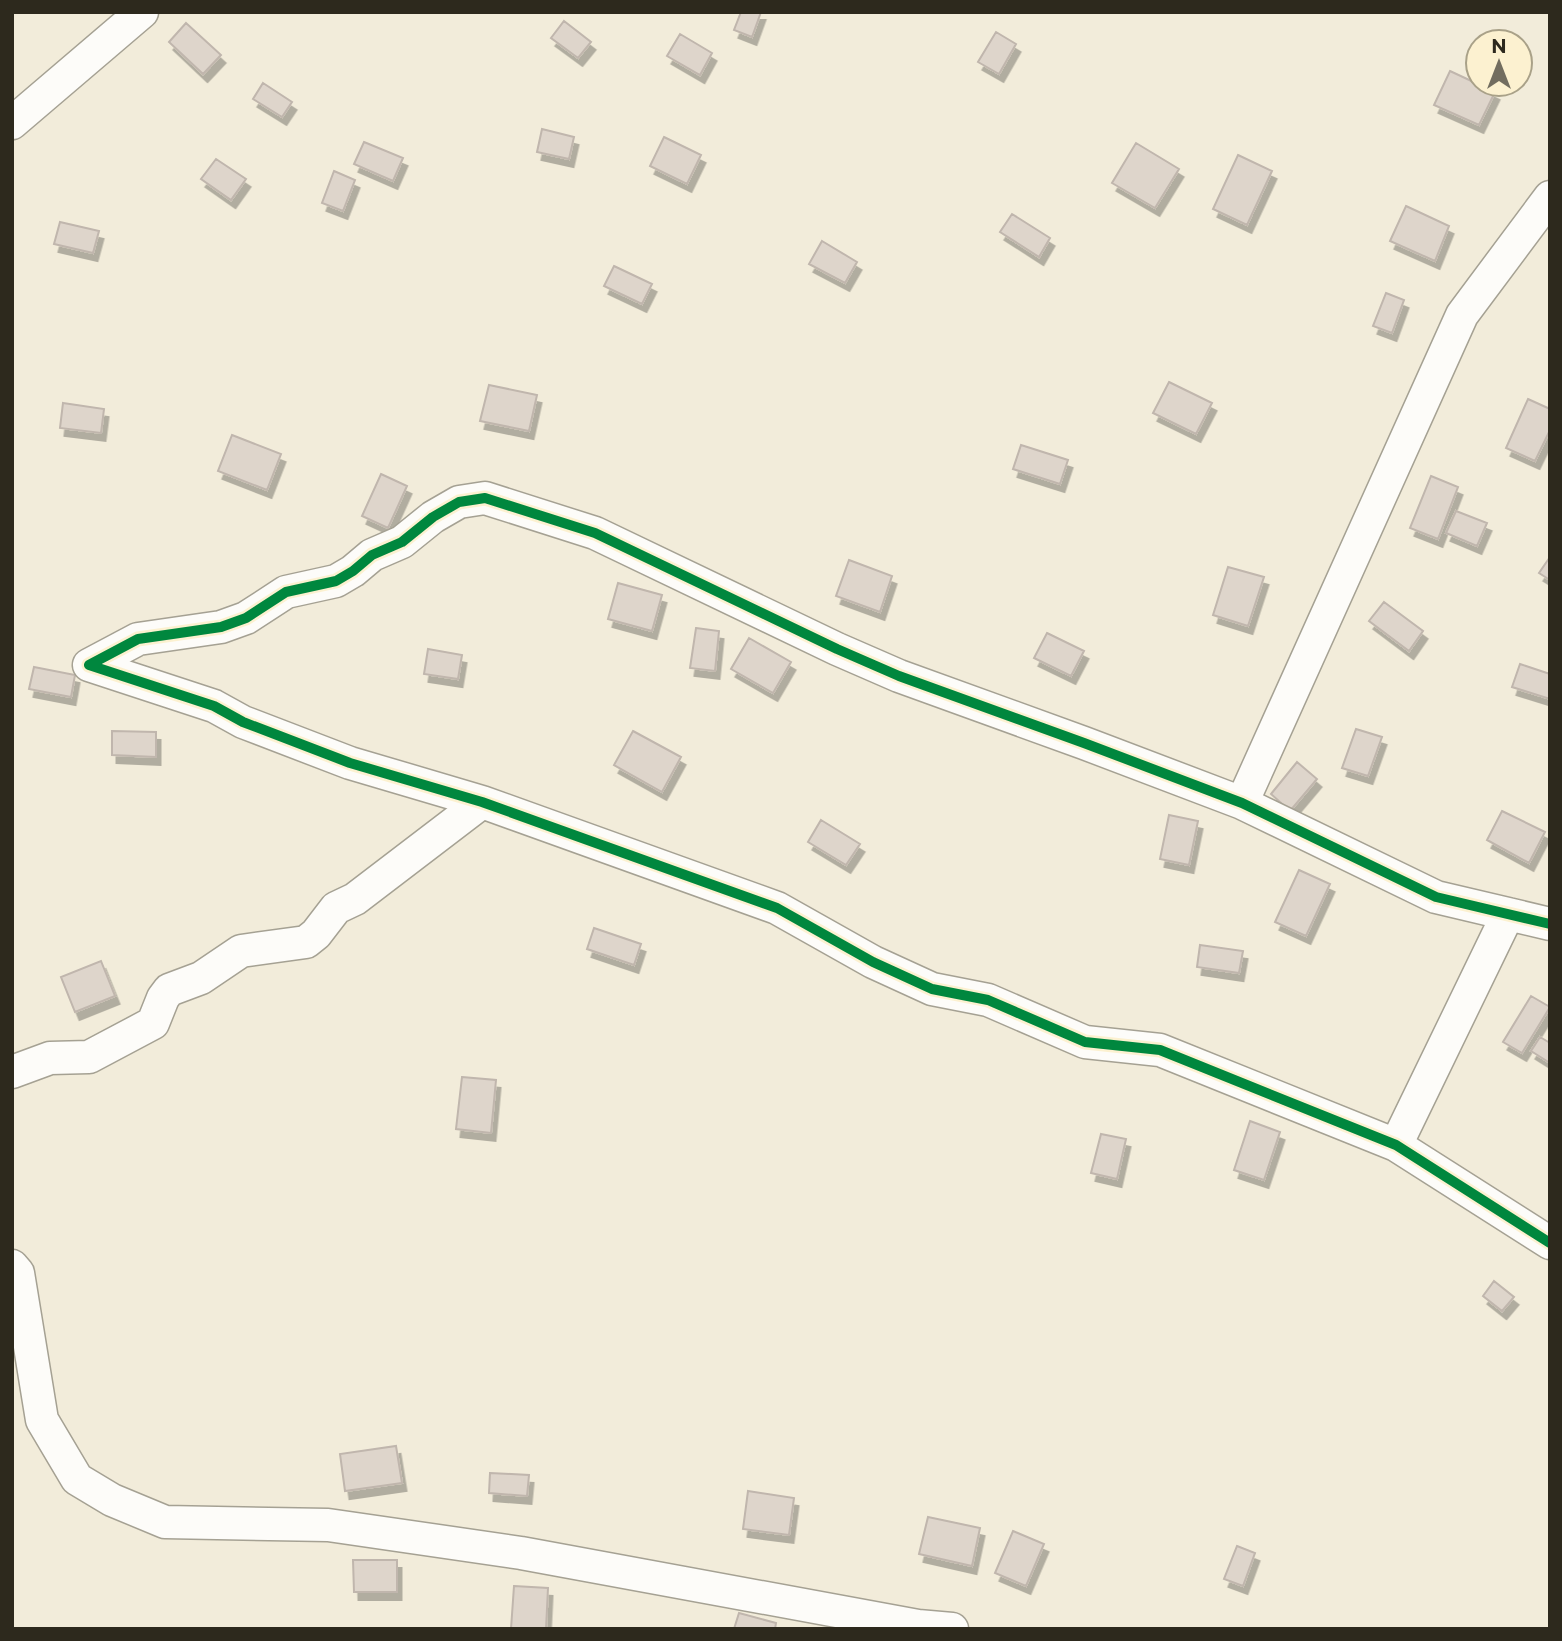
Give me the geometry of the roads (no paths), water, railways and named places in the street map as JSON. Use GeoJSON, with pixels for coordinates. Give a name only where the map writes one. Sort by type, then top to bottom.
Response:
{"type":"FeatureCollection","features":[{"type":"Feature","properties":{"kind":"street"},"geometry":{"type":"LineString","coordinates":[[12,122],[142,12]]}},
{"type":"Feature","properties":{"kind":"street"},"geometry":{"type":"LineString","coordinates":[[1242,803],[1462,315],[1550,197]]}},
{"type":"Feature","properties":{"kind":"street"},"geometry":{"type":"LineString","coordinates":[[1549,921],[1436,897],[1242,803],[900,676],[595,533],[485,498],[459,502],[433,517],[402,542],[372,555],[336,581],[286,592],[246,618],[221,627],[138,639],[89,665],[214,706],[243,722],[349,763],[482,802],[777,908],[873,962],[932,989],[988,1000],[1085,1042],[1160,1050],[1396,1145],[1550,1242]]}},
{"type":"Feature","properties":{"kind":"street"},"geometry":{"type":"LineString","coordinates":[[12,1072],[50,1058],[89,1057],[153,1024],[169,990],[201,978],[241,951],[306,943],[336,908],[355,899],[482,802]]}},
{"type":"Feature","properties":{"kind":"street"},"geometry":{"type":"LineString","coordinates":[[1396,1145],[1508,914]]}},
{"type":"Feature","properties":{"kind":"street"},"geometry":{"type":"LineString","coordinates":[[12,1266],[18,1273],[42,1420],[77,1479],[112,1500],[165,1522],[328,1525],[521,1553],[918,1626],[952,1629]]}}]}
